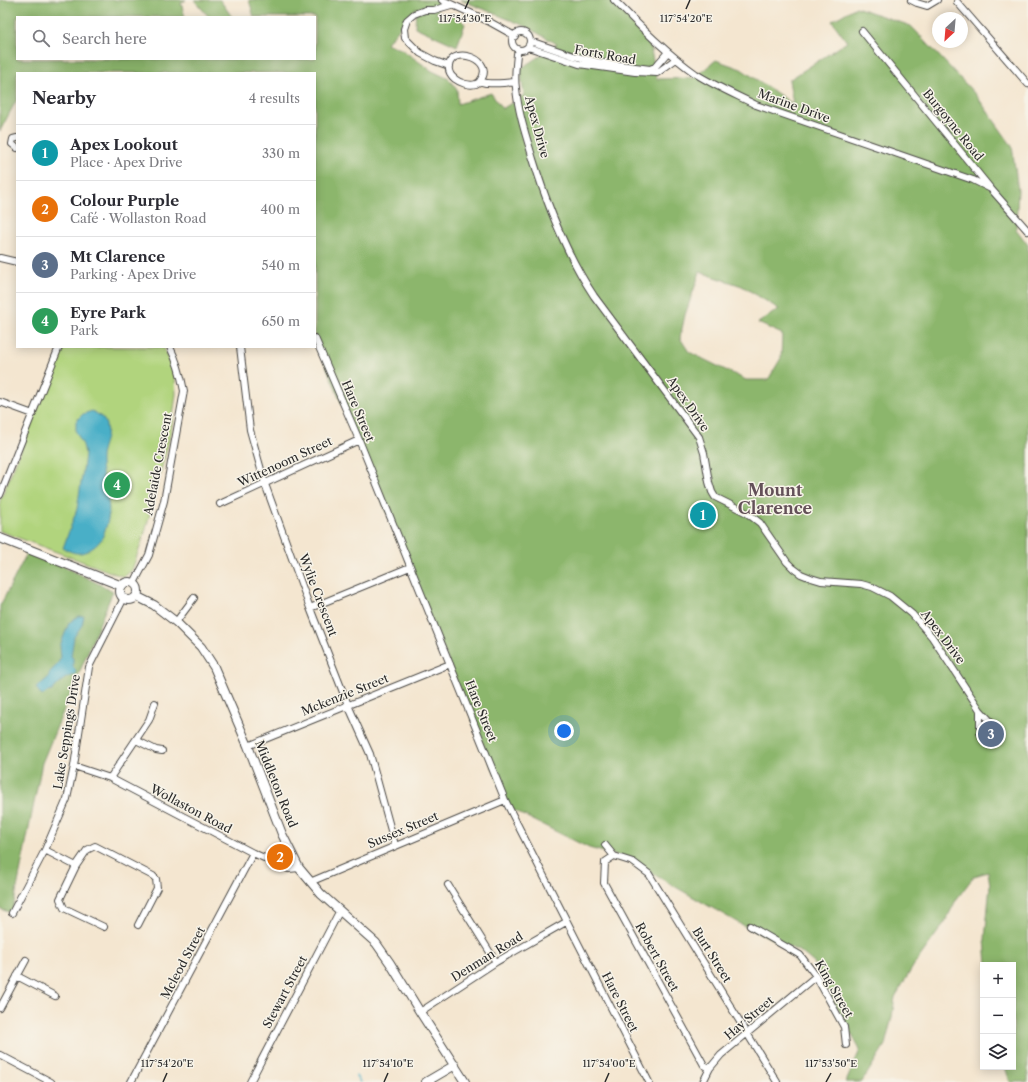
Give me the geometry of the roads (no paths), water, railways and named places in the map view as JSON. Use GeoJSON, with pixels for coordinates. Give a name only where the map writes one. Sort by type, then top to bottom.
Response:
{"type":"FeatureCollection","features":[{"type":"Feature","properties":{"kind":"main road"},"geometry":{"type":"LineString","coordinates":[[0,538],[122,586]]}},
{"type":"Feature","properties":{"kind":"main road"},"geometry":{"type":"LineString","coordinates":[[127,582],[134,584],[138,589],[136,596],[130,599],[124,598],[120,592],[122,586],[127,582]]}},
{"type":"Feature","properties":{"kind":"main road","name":"Middleton Road"},"geometry":{"type":"LineString","coordinates":[[136,596],[154,605],[176,622],[201,647],[214,667],[248,746],[282,834],[299,868],[310,882],[339,912],[376,944],[390,963],[465,1082]]}},
{"type":"Feature","properties":{"kind":"main road"},"geometry":{"type":"LineString","coordinates":[[426,1082],[455,1065]]}},
{"type":"Feature","properties":{"kind":"street"},"geometry":{"type":"LineString","coordinates":[[442,0],[488,21],[514,36]]}},
{"type":"Feature","properties":{"kind":"street","name":"Marine Drive"},"geometry":{"type":"LineString","coordinates":[[614,0],[676,59],[719,87],[756,105],[973,180],[991,190]]}},
{"type":"Feature","properties":{"kind":"street"},"geometry":{"type":"LineString","coordinates":[[911,0],[927,6],[937,0]]}},
{"type":"Feature","properties":{"kind":"street"},"geometry":{"type":"LineString","coordinates":[[957,2],[1028,84]]}},
{"type":"Feature","properties":{"kind":"street"},"geometry":{"type":"LineString","coordinates":[[449,66],[435,61],[420,52],[405,38],[404,29],[407,20],[414,14],[425,10],[434,10],[451,5]]}},
{"type":"Feature","properties":{"kind":"street","name":"Burgoyne Road"},"geometry":{"type":"LineString","coordinates":[[862,31],[991,190],[1028,231]]}},
{"type":"Feature","properties":{"kind":"street"},"geometry":{"type":"LineString","coordinates":[[521,32],[529,37],[529,44],[525,49],[518,50],[513,44],[514,36],[521,32]]}},
{"type":"Feature","properties":{"kind":"street","name":"Forts Road"},"geometry":{"type":"LineString","coordinates":[[529,44],[581,58],[611,64],[650,69],[655,67],[668,52]]}},
{"type":"Feature","properties":{"kind":"street","name":"Forts Road"},"geometry":{"type":"LineString","coordinates":[[529,44],[579,64],[635,72],[657,73],[676,59]]}},
{"type":"Feature","properties":{"kind":"street","name":"Apex Drive"},"geometry":{"type":"LineString","coordinates":[[518,50],[515,82],[517,98],[543,191],[568,251],[581,276],[594,296],[699,437],[704,453],[709,482],[715,497],[747,513],[760,523],[787,562],[801,574],[821,581],[860,584],[872,587],[890,596],[912,614],[932,637],[980,710],[995,726],[997,738],[990,742],[981,738],[980,710]]}},
{"type":"Feature","properties":{"kind":"street"},"geometry":{"type":"LineString","coordinates":[[480,82],[484,75],[480,62],[464,55],[457,56],[452,59],[449,66],[450,74],[459,82],[473,85],[480,82],[515,82]]}},
{"type":"Feature","properties":{"kind":"street"},"geometry":{"type":"LineString","coordinates":[[15,138],[12,144],[16,147]]}},
{"type":"Feature","properties":{"kind":"street"},"geometry":{"type":"LineString","coordinates":[[0,258],[16,262]]}},
{"type":"Feature","properties":{"kind":"street","name":"Hare Street"},"geometry":{"type":"LineString","coordinates":[[316,340],[359,440],[505,800],[566,922],[650,1082]]}},
{"type":"Feature","properties":{"kind":"street"},"geometry":{"type":"LineString","coordinates":[[0,495],[59,348]]}},
{"type":"Feature","properties":{"kind":"street","name":"Adelaide Crescent"},"geometry":{"type":"LineString","coordinates":[[134,584],[148,555],[164,501],[184,391],[181,374],[170,348]]}},
{"type":"Feature","properties":{"kind":"street","name":"Wylie Crescent"},"geometry":{"type":"LineString","coordinates":[[240,348],[250,430],[265,484],[310,608],[348,705],[370,754],[395,845]]}},
{"type":"Feature","properties":{"kind":"street"},"geometry":{"type":"LineString","coordinates":[[0,402],[33,414]]}},
{"type":"Feature","properties":{"kind":"street","name":"Wittenoom Street"},"geometry":{"type":"LineString","coordinates":[[220,504],[359,440]]}},
{"type":"Feature","properties":{"kind":"street"},"geometry":{"type":"LineString","coordinates":[[310,608],[410,567]]}},
{"type":"Feature","properties":{"kind":"street","name":"Lake Seppings Drive"},"geometry":{"type":"LineString","coordinates":[[12,913],[45,850],[67,799],[74,766],[88,666],[124,598]]}},
{"type":"Feature","properties":{"kind":"street"},"geometry":{"type":"LineString","coordinates":[[176,622],[194,598]]}},
{"type":"Feature","properties":{"kind":"street","name":"Mckenzie Street"},"geometry":{"type":"LineString","coordinates":[[248,746],[450,664]]}},
{"type":"Feature","properties":{"kind":"street"},"geometry":{"type":"LineString","coordinates":[[110,778],[149,720],[155,703]]}},
{"type":"Feature","properties":{"kind":"street"},"geometry":{"type":"LineString","coordinates":[[136,740],[146,746],[162,751]]}},
{"type":"Feature","properties":{"kind":"street","name":"Wollaston Road"},"geometry":{"type":"LineString","coordinates":[[74,766],[110,778],[253,853],[289,869],[299,868]]}},
{"type":"Feature","properties":{"kind":"street","name":"Sussex Street"},"geometry":{"type":"LineString","coordinates":[[310,882],[505,800]]}},
{"type":"Feature","properties":{"kind":"street"},"geometry":{"type":"LineString","coordinates":[[604,845],[614,856]]}},
{"type":"Feature","properties":{"kind":"street"},"geometry":{"type":"LineString","coordinates":[[104,927],[64,908],[60,899],[76,866],[87,850],[95,846],[153,876],[156,879],[157,888],[138,924]]}},
{"type":"Feature","properties":{"kind":"street"},"geometry":{"type":"LineString","coordinates":[[45,850],[76,866]]}},
{"type":"Feature","properties":{"kind":"street","name":"Mcleod Street"},"geometry":{"type":"LineString","coordinates":[[131,1082],[253,853]]}},
{"type":"Feature","properties":{"kind":"street","name":"Burt Street"},"geometry":{"type":"LineString","coordinates":[[614,856],[633,862],[649,874],[748,1033],[776,1082]]}},
{"type":"Feature","properties":{"kind":"street","name":"Robert Street"},"geometry":{"type":"LineString","coordinates":[[614,856],[605,862],[604,883],[704,1065],[710,1068]]}},
{"type":"Feature","properties":{"kind":"street"},"geometry":{"type":"LineString","coordinates":[[448,885],[496,962]]}},
{"type":"Feature","properties":{"kind":"street","name":"Stewart Street"},"geometry":{"type":"LineString","coordinates":[[250,1082],[339,912]]}},
{"type":"Feature","properties":{"kind":"street","name":"Denman Road"},"geometry":{"type":"LineString","coordinates":[[420,1012],[496,962],[566,922]]}},
{"type":"Feature","properties":{"kind":"street","name":"King Street"},"geometry":{"type":"LineString","coordinates":[[750,926],[800,955],[816,976],[844,1027],[846,1045]]}},
{"type":"Feature","properties":{"kind":"street"},"geometry":{"type":"LineString","coordinates":[[0,1008],[26,960]]}},
{"type":"Feature","properties":{"kind":"street"},"geometry":{"type":"LineString","coordinates":[[17,976],[55,996]]}},
{"type":"Feature","properties":{"kind":"street","name":"Hay Street"},"geometry":{"type":"LineString","coordinates":[[703,1082],[710,1068],[722,1056],[816,976]]}},
{"type":"Feature","properties":{"kind":"street"},"geometry":{"type":"LineString","coordinates":[[0,1055],[51,1082]]}},
{"type":"Feature","properties":{"kind":"water"},"geometry":{"type":"Polygon","coordinates":[[[92,411],[103,418],[107,429],[102,450],[101,467],[108,502],[108,520],[101,540],[94,547],[86,552],[75,553],[63,548],[77,509],[85,454],[83,445],[76,432],[76,421],[83,414],[92,411]]]}},
{"type":"Feature","properties":{"kind":"water"},"geometry":{"type":"Polygon","coordinates":[[[78,616],[84,616],[82,625],[74,637],[71,656],[73,658],[73,667],[76,670],[75,675],[65,679],[52,691],[47,692],[42,696],[36,688],[48,678],[50,672],[57,665],[61,657],[60,646],[69,623],[78,616]]]}},
{"type":"Feature","properties":{"kind":"waterway"},"geometry":{"type":"LineString","coordinates":[[356,1076],[360,1082]]}},
{"type":"Feature","properties":{"kind":"place","name":"Eyre Park"},"geometry":{"type":"Point","coordinates":[117,485]}},
{"type":"Feature","properties":{"kind":"place","name":"Apex Lookout"},"geometry":{"type":"Point","coordinates":[703,515]}},
{"type":"Feature","properties":{"kind":"place","name":"Mt Clarence"},"geometry":{"type":"Point","coordinates":[991,734]}},
{"type":"Feature","properties":{"kind":"place","name":"Colour Purple"},"geometry":{"type":"Point","coordinates":[280,857]}},
{"type":"Feature","properties":{"kind":"district","name":"Mount Clarence"},"geometry":{"type":"Point","coordinates":[775,499]}}]}
